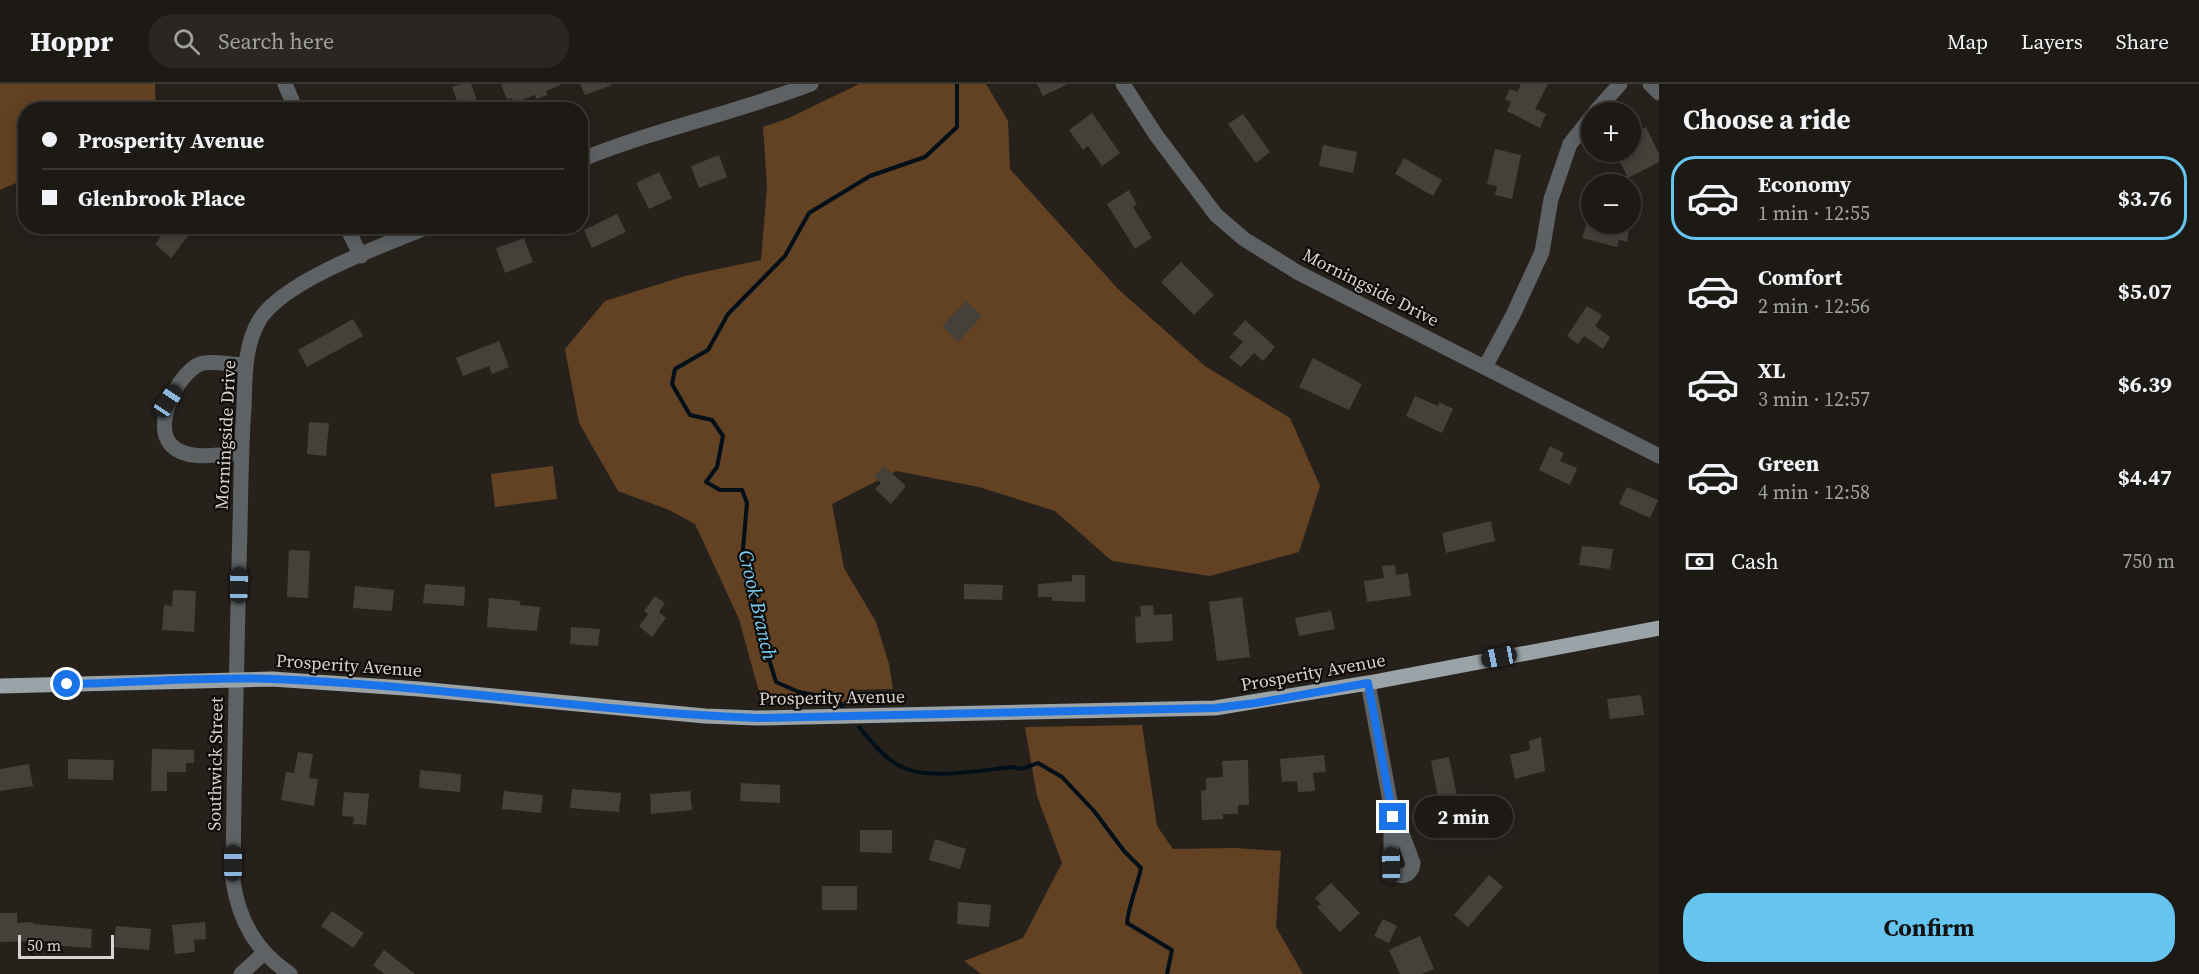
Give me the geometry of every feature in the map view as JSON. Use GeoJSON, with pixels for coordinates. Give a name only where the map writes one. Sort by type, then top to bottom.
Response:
{"type":"FeatureCollection","features":[{"type":"Feature","properties":{"kind":"main road","name":"Prosperity Avenue"},"geometry":{"type":"LineString","coordinates":[[0,686],[272,679],[419,689],[705,716],[758,718],[1215,708],[1368,683],[1659,628]]}},
{"type":"Feature","properties":{"kind":"street"},"geometry":{"type":"LineString","coordinates":[[285,84],[293,102]]}},
{"type":"Feature","properties":{"kind":"street"},"geometry":{"type":"LineString","coordinates":[[588,157],[660,131],[765,101],[811,84]]}},
{"type":"Feature","properties":{"kind":"street","name":"Morningside Drive"},"geometry":{"type":"LineString","coordinates":[[1123,84],[1156,135],[1201,197],[1216,215],[1244,239],[1297,272],[1659,456]]}},
{"type":"Feature","properties":{"kind":"street"},"geometry":{"type":"LineString","coordinates":[[1603,102],[1620,84]]}},
{"type":"Feature","properties":{"kind":"street"},"geometry":{"type":"LineString","coordinates":[[1650,84],[1659,93]]}},
{"type":"Feature","properties":{"kind":"street"},"geometry":{"type":"LineString","coordinates":[[1485,367],[1513,315],[1542,252],[1551,199],[1570,144],[1581,130]]}},
{"type":"Feature","properties":{"kind":"street"},"geometry":{"type":"LineString","coordinates":[[350,234],[361,256]]}},
{"type":"Feature","properties":{"kind":"street","name":"Morningside Drive"},"geometry":{"type":"LineString","coordinates":[[237,679],[242,453],[246,365],[252,335],[270,306],[282,296],[307,281],[412,234]]}},
{"type":"Feature","properties":{"kind":"street"},"geometry":{"type":"LineString","coordinates":[[242,453],[189,455],[171,446],[164,432],[168,401],[187,372],[202,363],[246,365]]}},
{"type":"Feature","properties":{"kind":"street","name":"Southwick Street"},"geometry":{"type":"LineString","coordinates":[[237,679],[233,881],[236,901],[252,938],[264,953],[290,974]]}},
{"type":"Feature","properties":{"kind":"street"},"geometry":{"type":"LineString","coordinates":[[1368,683],[1393,817]]}},
{"type":"Feature","properties":{"kind":"street"},"geometry":{"type":"LineString","coordinates":[[242,974],[264,953]]}},
{"type":"Feature","properties":{"kind":"shaded area"},"geometry":{"type":"Polygon","coordinates":[[[0,84],[155,84],[156,102],[18,102],[18,182],[0,190],[0,84]]]}},
{"type":"Feature","properties":{"kind":"shaded area"},"geometry":{"type":"Polygon","coordinates":[[[859,84],[986,84],[1008,121],[1010,169],[1118,289],[1205,366],[1290,418],[1320,486],[1299,552],[1210,576],[1112,561],[1055,511],[979,487],[896,471],[832,504],[844,568],[876,622],[889,664],[893,689],[850,690],[850,702],[762,703],[739,619],[695,524],[669,510],[618,491],[579,423],[565,349],[605,301],[685,276],[761,260],[767,187],[763,127],[789,118],[859,84]]]}},
{"type":"Feature","properties":{"kind":"shaded area"},"geometry":{"type":"Polygon","coordinates":[[[553,466],[557,499],[495,507],[491,474],[553,466]]]}},
{"type":"Feature","properties":{"kind":"shaded area"},"geometry":{"type":"Polygon","coordinates":[[[1142,725],[1157,826],[1173,849],[1236,848],[1281,851],[1276,927],[1303,974],[981,974],[964,961],[1023,938],[1062,863],[1037,796],[1025,727],[1142,725]]]}},
{"type":"Feature","properties":{"kind":"building"},"geometry":{"type":"Polygon","coordinates":[[[471,84],[477,102],[454,102],[457,101],[452,87],[471,84]]]}},
{"type":"Feature","properties":{"kind":"building"},"geometry":{"type":"Polygon","coordinates":[[[501,84],[561,84],[546,91],[547,95],[537,99],[535,95],[517,102],[514,102],[512,98],[507,100],[501,84]]]}},
{"type":"Feature","properties":{"kind":"building"},"geometry":{"type":"Polygon","coordinates":[[[580,84],[612,84],[612,85],[585,95],[580,84]]]}},
{"type":"Feature","properties":{"kind":"building"},"geometry":{"type":"Polygon","coordinates":[[[1037,84],[1068,84],[1043,96],[1037,84]]]}},
{"type":"Feature","properties":{"kind":"building"},"geometry":{"type":"Polygon","coordinates":[[[1521,84],[1548,84],[1535,109],[1546,114],[1540,128],[1507,111],[1511,102],[1505,99],[1510,89],[1517,92],[1521,84]]]}},
{"type":"Feature","properties":{"kind":"building"},"geometry":{"type":"Polygon","coordinates":[[[1092,113],[1120,153],[1102,166],[1088,146],[1083,150],[1069,130],[1092,113]]]}},
{"type":"Feature","properties":{"kind":"building"},"geometry":{"type":"Polygon","coordinates":[[[1243,114],[1270,152],[1256,163],[1228,124],[1243,114]]]}},
{"type":"Feature","properties":{"kind":"building"},"geometry":{"type":"Polygon","coordinates":[[[1646,127],[1659,154],[1659,162],[1636,174],[1626,174],[1620,162],[1641,162],[1641,130],[1646,127]]]}},
{"type":"Feature","properties":{"kind":"building"},"geometry":{"type":"Polygon","coordinates":[[[1323,145],[1357,152],[1353,173],[1319,166],[1323,145]]]}},
{"type":"Feature","properties":{"kind":"building"},"geometry":{"type":"Polygon","coordinates":[[[1495,149],[1521,155],[1512,199],[1495,195],[1497,186],[1487,184],[1495,149]]]}},
{"type":"Feature","properties":{"kind":"building"},"geometry":{"type":"Polygon","coordinates":[[[719,155],[727,177],[699,188],[691,166],[719,155]]]}},
{"type":"Feature","properties":{"kind":"building"},"geometry":{"type":"Polygon","coordinates":[[[1404,158],[1442,180],[1433,196],[1395,174],[1404,158]]]}},
{"type":"Feature","properties":{"kind":"building"},"geometry":{"type":"Polygon","coordinates":[[[659,172],[672,198],[649,209],[636,183],[659,172]]]}},
{"type":"Feature","properties":{"kind":"building"},"geometry":{"type":"Polygon","coordinates":[[[1129,190],[1137,205],[1133,207],[1152,238],[1135,249],[1107,204],[1129,190]]]}},
{"type":"Feature","properties":{"kind":"building"},"geometry":{"type":"Polygon","coordinates":[[[617,214],[626,232],[592,248],[586,234],[588,234],[588,228],[617,214]]]}},
{"type":"Feature","properties":{"kind":"building"},"geometry":{"type":"Polygon","coordinates":[[[163,234],[190,234],[171,258],[155,244],[163,234]]]}},
{"type":"Feature","properties":{"kind":"building"},"geometry":{"type":"Polygon","coordinates":[[[1583,234],[1628,234],[1627,242],[1619,240],[1617,247],[1582,238],[1583,234]]]}},
{"type":"Feature","properties":{"kind":"building"},"geometry":{"type":"Polygon","coordinates":[[[524,238],[533,262],[505,273],[496,248],[524,238]]]}},
{"type":"Feature","properties":{"kind":"building"},"geometry":{"type":"Polygon","coordinates":[[[1181,262],[1214,295],[1194,315],[1161,282],[1181,262]]]}},
{"type":"Feature","properties":{"kind":"building"},"geometry":{"type":"Polygon","coordinates":[[[966,301],[982,316],[958,342],[942,326],[966,301]]]}},
{"type":"Feature","properties":{"kind":"building"},"geometry":{"type":"Polygon","coordinates":[[[1587,306],[1602,315],[1595,326],[1610,337],[1603,349],[1584,336],[1578,344],[1567,336],[1587,306]]]}},
{"type":"Feature","properties":{"kind":"building"},"geometry":{"type":"Polygon","coordinates":[[[353,319],[363,336],[307,367],[298,350],[353,319]]]}},
{"type":"Feature","properties":{"kind":"building"},"geometry":{"type":"Polygon","coordinates":[[[1245,320],[1275,347],[1263,361],[1254,353],[1241,367],[1229,357],[1243,342],[1233,334],[1245,320]]]}},
{"type":"Feature","properties":{"kind":"building"},"geometry":{"type":"Polygon","coordinates":[[[499,341],[509,367],[492,374],[489,366],[463,376],[456,358],[499,341]]]}},
{"type":"Feature","properties":{"kind":"building"},"geometry":{"type":"Polygon","coordinates":[[[1313,358],[1362,384],[1349,410],[1299,387],[1313,358]]]}},
{"type":"Feature","properties":{"kind":"building"},"geometry":{"type":"Polygon","coordinates":[[[1415,396],[1438,406],[1439,402],[1453,409],[1442,433],[1406,416],[1415,396]]]}},
{"type":"Feature","properties":{"kind":"building"},"geometry":{"type":"Polygon","coordinates":[[[309,422],[329,423],[326,456],[307,454],[309,422]]]}},
{"type":"Feature","properties":{"kind":"building"},"geometry":{"type":"Polygon","coordinates":[[[1550,446],[1564,453],[1560,461],[1577,468],[1570,485],[1539,470],[1550,446]]]}},
{"type":"Feature","properties":{"kind":"building"},"geometry":{"type":"Polygon","coordinates":[[[884,466],[906,486],[891,504],[875,489],[881,483],[874,477],[884,466]]]}},
{"type":"Feature","properties":{"kind":"building"},"geometry":{"type":"Polygon","coordinates":[[[1627,487],[1658,500],[1650,518],[1619,504],[1627,487]]]}},
{"type":"Feature","properties":{"kind":"building"},"geometry":{"type":"Polygon","coordinates":[[[1491,521],[1495,541],[1446,553],[1442,533],[1491,521]]]}},
{"type":"Feature","properties":{"kind":"building"},"geometry":{"type":"Polygon","coordinates":[[[1582,546],[1613,549],[1610,569],[1579,565],[1582,546]]]}},
{"type":"Feature","properties":{"kind":"building"},"geometry":{"type":"Polygon","coordinates":[[[289,550],[310,551],[308,598],[287,597],[289,550]]]}},
{"type":"Feature","properties":{"kind":"building"},"geometry":{"type":"Polygon","coordinates":[[[1395,565],[1396,575],[1408,573],[1411,596],[1367,602],[1364,581],[1384,578],[1382,566],[1395,565]]]}},
{"type":"Feature","properties":{"kind":"building"},"geometry":{"type":"Polygon","coordinates":[[[1072,575],[1085,575],[1085,602],[1052,601],[1052,597],[1038,597],[1038,584],[1072,581],[1072,575]]]}},
{"type":"Feature","properties":{"kind":"building"},"geometry":{"type":"Polygon","coordinates":[[[425,584],[465,587],[464,606],[423,603],[425,584]]]}},
{"type":"Feature","properties":{"kind":"building"},"geometry":{"type":"Polygon","coordinates":[[[964,584],[1003,585],[1002,600],[964,599],[964,584]]]}},
{"type":"Feature","properties":{"kind":"building"},"geometry":{"type":"Polygon","coordinates":[[[355,586],[394,590],[392,611],[353,608],[355,586]]]}},
{"type":"Feature","properties":{"kind":"building"},"geometry":{"type":"Polygon","coordinates":[[[173,590],[196,591],[194,632],[162,630],[164,605],[172,606],[173,590]]]}},
{"type":"Feature","properties":{"kind":"building"},"geometry":{"type":"Polygon","coordinates":[[[655,596],[665,603],[659,612],[666,618],[652,637],[639,626],[648,614],[644,611],[655,596]]]}},
{"type":"Feature","properties":{"kind":"building"},"geometry":{"type":"Polygon","coordinates":[[[1242,597],[1250,657],[1217,661],[1209,602],[1242,597]]]}},
{"type":"Feature","properties":{"kind":"building"},"geometry":{"type":"Polygon","coordinates":[[[489,598],[520,601],[520,605],[540,607],[537,631],[487,627],[489,598]]]}},
{"type":"Feature","properties":{"kind":"building"},"geometry":{"type":"Polygon","coordinates":[[[1153,605],[1154,615],[1172,614],[1173,641],[1136,643],[1135,617],[1141,616],[1140,606],[1153,605]]]}},
{"type":"Feature","properties":{"kind":"building"},"geometry":{"type":"Polygon","coordinates":[[[1331,611],[1335,629],[1299,636],[1295,618],[1331,611]]]}},
{"type":"Feature","properties":{"kind":"building"},"geometry":{"type":"Polygon","coordinates":[[[571,627],[600,629],[598,646],[570,644],[571,627]]]}},
{"type":"Feature","properties":{"kind":"building"},"geometry":{"type":"Polygon","coordinates":[[[1641,695],[1644,715],[1610,719],[1607,699],[1641,695]]]}},
{"type":"Feature","properties":{"kind":"building"},"geometry":{"type":"Polygon","coordinates":[[[1541,737],[1545,771],[1515,779],[1510,755],[1530,750],[1529,741],[1541,737]]]}},
{"type":"Feature","properties":{"kind":"building"},"geometry":{"type":"Polygon","coordinates":[[[152,749],[194,750],[194,763],[186,763],[186,772],[167,772],[167,791],[151,791],[152,749]]]}},
{"type":"Feature","properties":{"kind":"building"},"geometry":{"type":"Polygon","coordinates":[[[298,752],[313,754],[309,778],[318,779],[314,806],[281,800],[286,772],[294,773],[298,752]]]}},
{"type":"Feature","properties":{"kind":"building"},"geometry":{"type":"Polygon","coordinates":[[[1324,755],[1326,772],[1313,773],[1315,791],[1298,792],[1297,781],[1282,782],[1280,759],[1324,755]]]}},
{"type":"Feature","properties":{"kind":"building"},"geometry":{"type":"Polygon","coordinates":[[[1449,757],[1461,814],[1442,818],[1431,761],[1449,757]]]}},
{"type":"Feature","properties":{"kind":"building"},"geometry":{"type":"Polygon","coordinates":[[[68,759],[114,760],[113,780],[68,779],[68,759]]]}},
{"type":"Feature","properties":{"kind":"building"},"geometry":{"type":"Polygon","coordinates":[[[1248,760],[1249,805],[1238,805],[1238,814],[1223,814],[1223,819],[1202,820],[1201,791],[1206,790],[1206,778],[1223,777],[1222,761],[1248,760]]]}},
{"type":"Feature","properties":{"kind":"building"},"geometry":{"type":"Polygon","coordinates":[[[29,764],[33,786],[0,791],[0,769],[29,764]]]}},
{"type":"Feature","properties":{"kind":"building"},"geometry":{"type":"Polygon","coordinates":[[[420,770],[461,774],[460,792],[419,788],[420,770]]]}},
{"type":"Feature","properties":{"kind":"building"},"geometry":{"type":"Polygon","coordinates":[[[741,783],[780,785],[780,803],[740,801],[741,783]]]}},
{"type":"Feature","properties":{"kind":"building"},"geometry":{"type":"Polygon","coordinates":[[[572,789],[621,793],[619,812],[570,808],[572,789]]]}},
{"type":"Feature","properties":{"kind":"building"},"geometry":{"type":"Polygon","coordinates":[[[504,791],[543,795],[541,813],[502,809],[504,791]]]}},
{"type":"Feature","properties":{"kind":"building"},"geometry":{"type":"Polygon","coordinates":[[[690,791],[692,810],[651,814],[650,794],[690,791]]]}},
{"type":"Feature","properties":{"kind":"building"},"geometry":{"type":"Polygon","coordinates":[[[344,792],[369,794],[366,825],[353,824],[354,817],[342,816],[344,792]]]}},
{"type":"Feature","properties":{"kind":"building"},"geometry":{"type":"Polygon","coordinates":[[[860,830],[892,830],[892,853],[860,852],[860,830]]]}},
{"type":"Feature","properties":{"kind":"building"},"geometry":{"type":"Polygon","coordinates":[[[935,839],[966,849],[960,869],[929,860],[935,839]]]}},
{"type":"Feature","properties":{"kind":"building"},"geometry":{"type":"Polygon","coordinates":[[[1489,875],[1503,887],[1468,927],[1454,915],[1489,875]]]}},
{"type":"Feature","properties":{"kind":"building"},"geometry":{"type":"Polygon","coordinates":[[[1331,883],[1360,913],[1340,932],[1317,907],[1321,904],[1315,898],[1331,883]]]}},
{"type":"Feature","properties":{"kind":"building"},"geometry":{"type":"Polygon","coordinates":[[[822,886],[857,886],[857,910],[822,910],[822,886]]]}},
{"type":"Feature","properties":{"kind":"building"},"geometry":{"type":"Polygon","coordinates":[[[958,902],[991,905],[989,927],[957,924],[958,902]]]}},
{"type":"Feature","properties":{"kind":"building"},"geometry":{"type":"Polygon","coordinates":[[[332,911],[364,933],[353,948],[321,926],[332,911]]]}},
{"type":"Feature","properties":{"kind":"building"},"geometry":{"type":"Polygon","coordinates":[[[0,913],[17,913],[17,923],[33,922],[33,924],[92,929],[91,948],[50,945],[50,941],[0,942],[0,913]]]}},
{"type":"Feature","properties":{"kind":"building"},"geometry":{"type":"Polygon","coordinates":[[[1383,919],[1397,926],[1389,943],[1374,936],[1383,919]]]}},
{"type":"Feature","properties":{"kind":"building"},"geometry":{"type":"Polygon","coordinates":[[[205,922],[206,939],[194,940],[195,952],[175,954],[172,925],[205,922]]]}},
{"type":"Feature","properties":{"kind":"building"},"geometry":{"type":"Polygon","coordinates":[[[116,926],[151,929],[149,950],[114,947],[116,926]]]}},
{"type":"Feature","properties":{"kind":"building"},"geometry":{"type":"Polygon","coordinates":[[[1420,936],[1434,969],[1422,974],[1400,974],[1389,950],[1420,936]]]}},
{"type":"Feature","properties":{"kind":"building"},"geometry":{"type":"Polygon","coordinates":[[[384,950],[415,974],[384,974],[373,965],[384,950]]]}},
{"type":"Feature","properties":{"kind":"waterway","name":"Crook Branch"},"geometry":{"type":"LineString","coordinates":[[842,706],[837,699],[799,692],[776,682],[764,643],[743,549],[747,503],[742,490],[720,490],[706,482],[717,467],[723,436],[712,420],[690,415],[672,384],[675,369],[708,350],[728,314],[785,256],[809,213],[870,176],[925,157],[957,127],[957,84]]}},
{"type":"Feature","properties":{"kind":"waterway","name":"Crook Branch"},"geometry":{"type":"LineString","coordinates":[[859,727],[891,761],[916,772],[943,774],[1012,767],[1022,769],[1038,763],[1062,777],[1094,811],[1124,851],[1141,868],[1127,923],[1172,950],[1167,974]]}},
{"type":"Feature","properties":{"kind":"route"},"geometry":{"type":"LineString","coordinates":[[67,684],[272,679],[419,689],[705,716],[758,718],[1215,708],[1368,683],[1393,817]]}}]}
